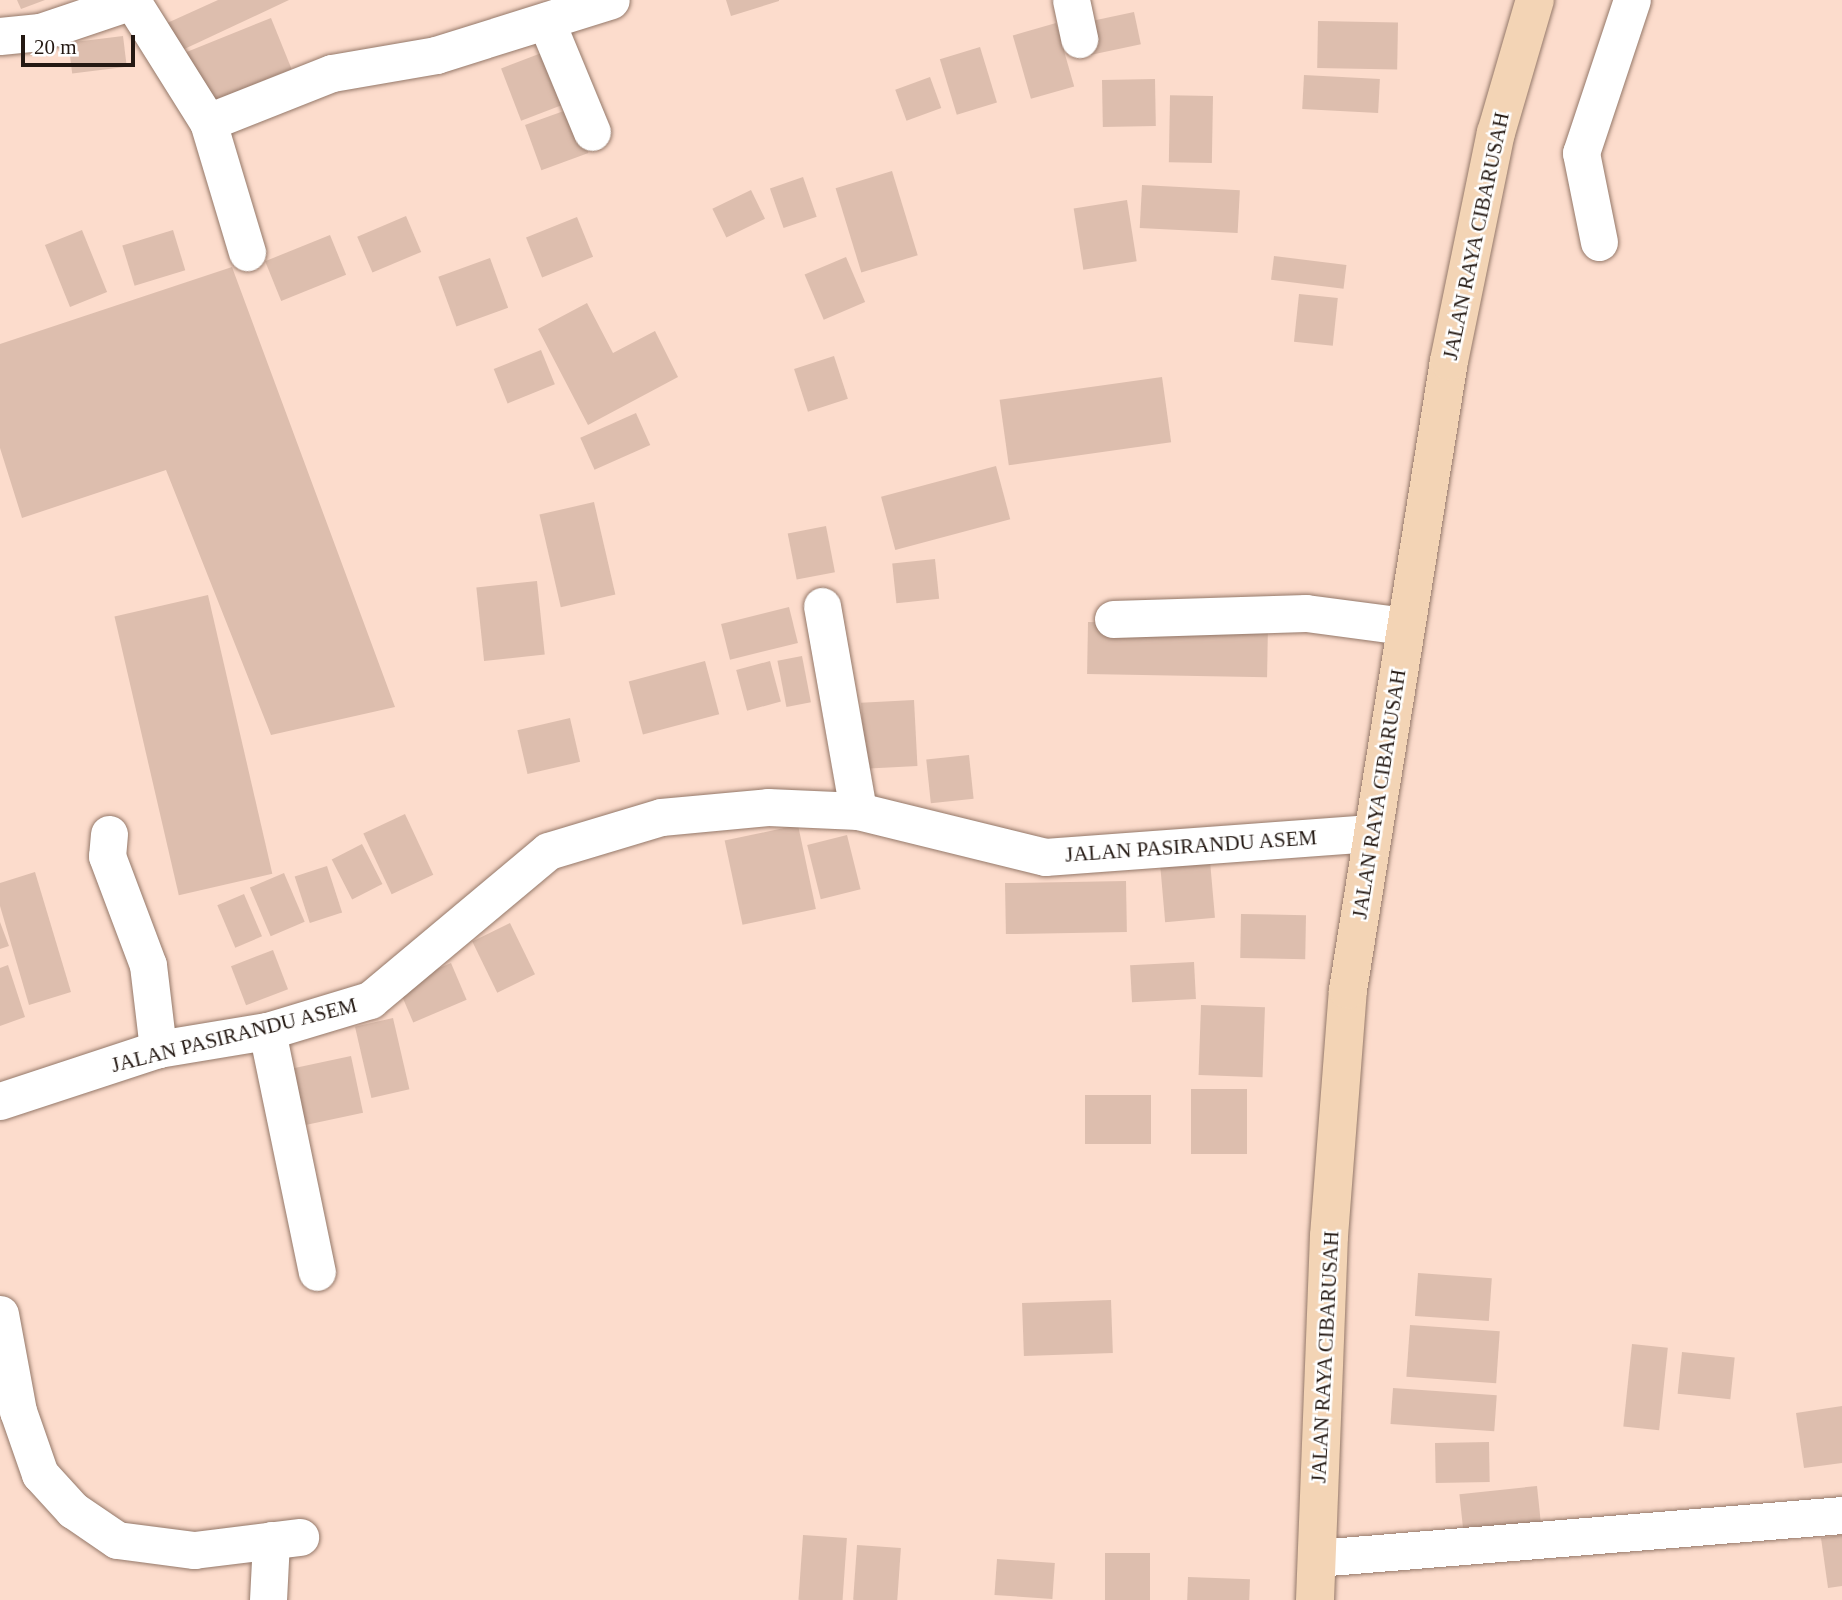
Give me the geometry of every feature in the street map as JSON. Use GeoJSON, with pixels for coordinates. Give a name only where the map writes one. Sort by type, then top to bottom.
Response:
{"type":"FeatureCollection","features":[{"type":"Feature","properties":{"kind":"main road","name":"JALAN RAYA CIBARUSAH"},"geometry":{"type":"LineString","coordinates":[[1315,1600],[1337,1124],[1371,833],[1392,736],[1403,626],[1481,197],[1535,0]]}},
{"type":"Feature","properties":{"kind":"street"},"geometry":{"type":"LineString","coordinates":[[0,36],[40,32],[132,0],[208,121],[247,252]]}},
{"type":"Feature","properties":{"kind":"street"},"geometry":{"type":"LineString","coordinates":[[208,121],[332,73],[436,55],[611,0]]}},
{"type":"Feature","properties":{"kind":"street"},"geometry":{"type":"LineString","coordinates":[[1071,0],[1079,39]]}},
{"type":"Feature","properties":{"kind":"street"},"geometry":{"type":"LineString","coordinates":[[1599,242],[1581,153],[1632,0]]}},
{"type":"Feature","properties":{"kind":"street"},"geometry":{"type":"LineString","coordinates":[[546,21],[592,132]]}},
{"type":"Feature","properties":{"kind":"street"},"geometry":{"type":"LineString","coordinates":[[822,606],[858,811]]}},
{"type":"Feature","properties":{"kind":"street"},"geometry":{"type":"LineString","coordinates":[[1113,619],[1306,613],[1403,626]]}},
{"type":"Feature","properties":{"kind":"street","name":"JALAN PASIRANDU ASEM"},"geometry":{"type":"LineString","coordinates":[[0,1101],[158,1049],[267,1031],[370,1000],[415,969],[524,866],[572,840],[662,817],[768,807],[858,811],[1045,857],[1371,833]]}},
{"type":"Feature","properties":{"kind":"street"},"geometry":{"type":"LineString","coordinates":[[109,834],[107,856],[148,965],[158,1049]]}},
{"type":"Feature","properties":{"kind":"street"},"geometry":{"type":"LineString","coordinates":[[267,1031],[317,1272]]}},
{"type":"Feature","properties":{"kind":"street"},"geometry":{"type":"LineString","coordinates":[[0,1314],[18,1411],[40,1474],[73,1510],[117,1540],[194,1550],[285,1538],[268,1600]]}},
{"type":"Feature","properties":{"kind":"street"},"geometry":{"type":"LineString","coordinates":[[1317,1558],[1842,1515]]}},
{"type":"Feature","properties":{"kind":"building"},"geometry":{"type":"Polygon","coordinates":[[[17,0],[45,0],[21,9],[17,0]]]}},
{"type":"Feature","properties":{"kind":"building"},"geometry":{"type":"Polygon","coordinates":[[[218,0],[289,0],[178,52],[165,24],[218,0]]]}},
{"type":"Feature","properties":{"kind":"building"},"geometry":{"type":"Polygon","coordinates":[[[726,0],[779,0],[779,1],[731,16],[726,0]]]}},
{"type":"Feature","properties":{"kind":"building"},"geometry":{"type":"Polygon","coordinates":[[[1134,12],[1141,44],[1089,55],[1082,23],[1134,12]]]}},
{"type":"Feature","properties":{"kind":"building"},"geometry":{"type":"Polygon","coordinates":[[[271,18],[292,69],[202,105],[181,54],[271,18]]]}},
{"type":"Feature","properties":{"kind":"building"},"geometry":{"type":"Polygon","coordinates":[[[1318,21],[1398,22],[1397,69],[1317,68],[1318,21]]]}},
{"type":"Feature","properties":{"kind":"building"},"geometry":{"type":"Polygon","coordinates":[[[1056,23],[1074,86],[1031,99],[1013,35],[1056,23]]]}},
{"type":"Feature","properties":{"kind":"building"},"geometry":{"type":"Polygon","coordinates":[[[123,36],[127,67],[72,73],[68,43],[123,36]]]}},
{"type":"Feature","properties":{"kind":"building"},"geometry":{"type":"Polygon","coordinates":[[[980,47],[997,102],[957,115],[940,59],[980,47]]]}},
{"type":"Feature","properties":{"kind":"building"},"geometry":{"type":"Polygon","coordinates":[[[544,52],[564,104],[521,121],[501,68],[544,52]]]}},
{"type":"Feature","properties":{"kind":"building"},"geometry":{"type":"Polygon","coordinates":[[[1304,75],[1380,79],[1378,113],[1302,109],[1304,75]]]}},
{"type":"Feature","properties":{"kind":"building"},"geometry":{"type":"Polygon","coordinates":[[[930,77],[941,108],[907,121],[895,90],[930,77]]]}},
{"type":"Feature","properties":{"kind":"building"},"geometry":{"type":"Polygon","coordinates":[[[1155,79],[1156,126],[1103,127],[1102,80],[1155,79]]]}},
{"type":"Feature","properties":{"kind":"building"},"geometry":{"type":"Polygon","coordinates":[[[1170,95],[1213,96],[1212,163],[1169,162],[1170,95]]]}},
{"type":"Feature","properties":{"kind":"building"},"geometry":{"type":"Polygon","coordinates":[[[572,108],[588,153],[541,170],[525,125],[572,108]]]}},
{"type":"Feature","properties":{"kind":"building"},"geometry":{"type":"Polygon","coordinates":[[[892,171],[918,255],[861,272],[836,188],[892,171]]]}},
{"type":"Feature","properties":{"kind":"building"},"geometry":{"type":"Polygon","coordinates":[[[803,177],[817,217],[784,228],[770,188],[803,177]]]}},
{"type":"Feature","properties":{"kind":"building"},"geometry":{"type":"Polygon","coordinates":[[[1142,185],[1240,190],[1238,233],[1140,228],[1142,185]]]}},
{"type":"Feature","properties":{"kind":"building"},"geometry":{"type":"Polygon","coordinates":[[[751,190],[765,219],[726,238],[712,209],[751,190]]]}},
{"type":"Feature","properties":{"kind":"building"},"geometry":{"type":"Polygon","coordinates":[[[1127,200],[1137,261],[1083,270],[1074,208],[1127,200]]]}},
{"type":"Feature","properties":{"kind":"building"},"geometry":{"type":"Polygon","coordinates":[[[406,216],[421,252],[372,273],[357,237],[406,216]]]}},
{"type":"Feature","properties":{"kind":"building"},"geometry":{"type":"Polygon","coordinates":[[[577,217],[593,257],[542,277],[526,238],[577,217]]]}},
{"type":"Feature","properties":{"kind":"building"},"geometry":{"type":"Polygon","coordinates":[[[82,230],[107,292],[70,307],[45,245],[82,230]]]}},
{"type":"Feature","properties":{"kind":"building"},"geometry":{"type":"Polygon","coordinates":[[[173,230],[185,270],[135,286],[122,245],[173,230]]]}},
{"type":"Feature","properties":{"kind":"building"},"geometry":{"type":"Polygon","coordinates":[[[330,235],[346,275],[281,301],[265,261],[330,235]]]}},
{"type":"Feature","properties":{"kind":"building"},"geometry":{"type":"Polygon","coordinates":[[[1274,256],[1346,265],[1344,289],[1271,280],[1274,256]]]}},
{"type":"Feature","properties":{"kind":"building"},"geometry":{"type":"Polygon","coordinates":[[[846,257],[865,302],[824,320],[805,275],[846,257]]]}},
{"type":"Feature","properties":{"kind":"building"},"geometry":{"type":"Polygon","coordinates":[[[490,258],[508,308],[456,327],[438,277],[490,258]]]}},
{"type":"Feature","properties":{"kind":"building"},"geometry":{"type":"Polygon","coordinates":[[[232,267],[395,707],[271,735],[166,470],[22,518],[0,448],[0,344],[232,267]]]}},
{"type":"Feature","properties":{"kind":"building"},"geometry":{"type":"Polygon","coordinates":[[[1299,294],[1338,298],[1333,346],[1294,342],[1299,294]]]}},
{"type":"Feature","properties":{"kind":"building"},"geometry":{"type":"Polygon","coordinates":[[[587,303],[613,353],[655,331],[678,377],[588,425],[538,329],[587,303]]]}},
{"type":"Feature","properties":{"kind":"building"},"geometry":{"type":"Polygon","coordinates":[[[541,350],[555,384],[508,403],[494,369],[541,350]]]}},
{"type":"Feature","properties":{"kind":"building"},"geometry":{"type":"Polygon","coordinates":[[[834,356],[848,399],[808,412],[794,369],[834,356]]]}},
{"type":"Feature","properties":{"kind":"building"},"geometry":{"type":"Polygon","coordinates":[[[1162,377],[1171,442],[1009,465],[1000,400],[1162,377]]]}},
{"type":"Feature","properties":{"kind":"building"},"geometry":{"type":"Polygon","coordinates":[[[636,413],[650,445],[595,470],[580,438],[636,413]]]}},
{"type":"Feature","properties":{"kind":"building"},"geometry":{"type":"Polygon","coordinates":[[[996,466],[1010,519],[895,550],[881,497],[996,466]]]}},
{"type":"Feature","properties":{"kind":"building"},"geometry":{"type":"Polygon","coordinates":[[[594,502],[615,595],[561,607],[539,515],[594,502]]]}},
{"type":"Feature","properties":{"kind":"building"},"geometry":{"type":"Polygon","coordinates":[[[826,526],[835,572],[797,580],[788,533],[826,526]]]}},
{"type":"Feature","properties":{"kind":"building"},"geometry":{"type":"Polygon","coordinates":[[[935,559],[939,599],[896,603],[892,563],[935,559]]]}},
{"type":"Feature","properties":{"kind":"building"},"geometry":{"type":"Polygon","coordinates":[[[537,581],[545,655],[484,661],[476,587],[537,581]]]}},
{"type":"Feature","properties":{"kind":"building"},"geometry":{"type":"Polygon","coordinates":[[[208,595],[272,874],[179,895],[114,617],[208,595]]]}},
{"type":"Feature","properties":{"kind":"building"},"geometry":{"type":"Polygon","coordinates":[[[789,607],[798,643],[730,660],[721,624],[789,607]]]}},
{"type":"Feature","properties":{"kind":"building"},"geometry":{"type":"Polygon","coordinates":[[[1088,622],[1268,625],[1267,677],[1087,674],[1088,622]]]}},
{"type":"Feature","properties":{"kind":"building"},"geometry":{"type":"Polygon","coordinates":[[[802,656],[811,702],[786,707],[777,661],[802,656]]]}},
{"type":"Feature","properties":{"kind":"building"},"geometry":{"type":"Polygon","coordinates":[[[705,661],[719,714],[643,735],[629,681],[705,661]]]}},
{"type":"Feature","properties":{"kind":"building"},"geometry":{"type":"Polygon","coordinates":[[[770,661],[781,702],[747,711],[736,670],[770,661]]]}},
{"type":"Feature","properties":{"kind":"building"},"geometry":{"type":"Polygon","coordinates":[[[914,700],[917,766],[865,769],[861,703],[914,700]]]}},
{"type":"Feature","properties":{"kind":"building"},"geometry":{"type":"Polygon","coordinates":[[[570,718],[580,762],[528,774],[517,730],[570,718]]]}},
{"type":"Feature","properties":{"kind":"building"},"geometry":{"type":"Polygon","coordinates":[[[969,755],[974,799],[931,803],[926,759],[969,755]]]}},
{"type":"Feature","properties":{"kind":"building"},"geometry":{"type":"Polygon","coordinates":[[[405,814],[433,875],[392,894],[363,833],[405,814]]]}},
{"type":"Feature","properties":{"kind":"building"},"geometry":{"type":"Polygon","coordinates":[[[798,825],[816,909],[743,925],[725,841],[798,825]]]}},
{"type":"Feature","properties":{"kind":"building"},"geometry":{"type":"Polygon","coordinates":[[[847,835],[861,889],[821,899],[807,845],[847,835]]]}},
{"type":"Feature","properties":{"kind":"building"},"geometry":{"type":"Polygon","coordinates":[[[362,844],[382,884],[352,900],[332,859],[362,844]]]}},
{"type":"Feature","properties":{"kind":"building"},"geometry":{"type":"Polygon","coordinates":[[[1210,861],[1215,918],[1165,922],[1160,865],[1210,861]]]}},
{"type":"Feature","properties":{"kind":"building"},"geometry":{"type":"Polygon","coordinates":[[[327,866],[342,913],[310,923],[295,877],[327,866]]]}},
{"type":"Feature","properties":{"kind":"building"},"geometry":{"type":"Polygon","coordinates":[[[35,872],[71,992],[29,1005],[0,906],[0,883],[35,872]]]}},
{"type":"Feature","properties":{"kind":"building"},"geometry":{"type":"Polygon","coordinates":[[[284,873],[305,922],[271,936],[250,887],[284,873]]]}},
{"type":"Feature","properties":{"kind":"building"},"geometry":{"type":"Polygon","coordinates":[[[1126,881],[1127,932],[1006,934],[1005,883],[1126,881]]]}},
{"type":"Feature","properties":{"kind":"building"},"geometry":{"type":"Polygon","coordinates":[[[244,894],[262,936],[235,948],[217,905],[244,894]]]}},
{"type":"Feature","properties":{"kind":"building"},"geometry":{"type":"Polygon","coordinates":[[[1241,914],[1306,915],[1305,959],[1240,958],[1241,914]]]}},
{"type":"Feature","properties":{"kind":"building"},"geometry":{"type":"Polygon","coordinates":[[[0,922],[9,946],[0,949],[0,922]]]}},
{"type":"Feature","properties":{"kind":"building"},"geometry":{"type":"Polygon","coordinates":[[[510,923],[535,974],[497,993],[472,941],[510,923]]]}},
{"type":"Feature","properties":{"kind":"building"},"geometry":{"type":"Polygon","coordinates":[[[273,950],[288,989],[246,1005],[231,966],[273,950]]]}},
{"type":"Feature","properties":{"kind":"building"},"geometry":{"type":"Polygon","coordinates":[[[1194,962],[1196,999],[1132,1002],[1130,965],[1194,962]]]}},
{"type":"Feature","properties":{"kind":"building"},"geometry":{"type":"Polygon","coordinates":[[[451,963],[467,1000],[413,1022],[398,986],[451,963]]]}},
{"type":"Feature","properties":{"kind":"building"},"geometry":{"type":"Polygon","coordinates":[[[8,965],[25,1017],[0,1026],[0,968],[8,965]]]}},
{"type":"Feature","properties":{"kind":"building"},"geometry":{"type":"Polygon","coordinates":[[[1201,1005],[1265,1007],[1263,1077],[1199,1075],[1201,1005]]]}},
{"type":"Feature","properties":{"kind":"building"},"geometry":{"type":"Polygon","coordinates":[[[393,1018],[409,1089],[371,1098],[355,1027],[393,1018]]]}},
{"type":"Feature","properties":{"kind":"building"},"geometry":{"type":"Polygon","coordinates":[[[351,1056],[363,1113],[293,1128],[281,1071],[351,1056]]]}},
{"type":"Feature","properties":{"kind":"building"},"geometry":{"type":"Polygon","coordinates":[[[1191,1089],[1247,1089],[1247,1154],[1191,1154],[1191,1089]]]}},
{"type":"Feature","properties":{"kind":"building"},"geometry":{"type":"Polygon","coordinates":[[[1085,1095],[1151,1095],[1151,1144],[1085,1144],[1085,1095]]]}},
{"type":"Feature","properties":{"kind":"building"},"geometry":{"type":"Polygon","coordinates":[[[1418,1273],[1492,1278],[1489,1321],[1415,1316],[1418,1273]]]}},
{"type":"Feature","properties":{"kind":"building"},"geometry":{"type":"Polygon","coordinates":[[[1111,1300],[1113,1353],[1024,1356],[1022,1303],[1111,1300]]]}},
{"type":"Feature","properties":{"kind":"building"},"geometry":{"type":"Polygon","coordinates":[[[1410,1325],[1500,1331],[1496,1383],[1406,1377],[1410,1325]]]}},
{"type":"Feature","properties":{"kind":"building"},"geometry":{"type":"Polygon","coordinates":[[[1632,1344],[1668,1348],[1659,1430],[1623,1427],[1632,1344]]]}},
{"type":"Feature","properties":{"kind":"building"},"geometry":{"type":"Polygon","coordinates":[[[1682,1352],[1735,1358],[1730,1399],[1678,1394],[1682,1352]]]}},
{"type":"Feature","properties":{"kind":"building"},"geometry":{"type":"Polygon","coordinates":[[[1393,1388],[1497,1395],[1494,1431],[1390,1424],[1393,1388]]]}},
{"type":"Feature","properties":{"kind":"building"},"geometry":{"type":"Polygon","coordinates":[[[1842,1406],[1842,1463],[1804,1468],[1796,1413],[1842,1406]]]}},
{"type":"Feature","properties":{"kind":"building"},"geometry":{"type":"Polygon","coordinates":[[[1489,1442],[1490,1482],[1436,1483],[1435,1443],[1489,1442]]]}},
{"type":"Feature","properties":{"kind":"building"},"geometry":{"type":"Polygon","coordinates":[[[1537,1486],[1541,1526],[1464,1534],[1459,1494],[1537,1486]]]}},
{"type":"Feature","properties":{"kind":"building"},"geometry":{"type":"Polygon","coordinates":[[[803,1535],[847,1538],[843,1600],[798,1600],[803,1535]]]}},
{"type":"Feature","properties":{"kind":"building"},"geometry":{"type":"Polygon","coordinates":[[[1842,1535],[1842,1586],[1828,1588],[1821,1538],[1842,1535]]]}},
{"type":"Feature","properties":{"kind":"building"},"geometry":{"type":"Polygon","coordinates":[[[857,1545],[901,1548],[897,1600],[853,1600],[857,1545]]]}},
{"type":"Feature","properties":{"kind":"building"},"geometry":{"type":"Polygon","coordinates":[[[1105,1553],[1150,1553],[1150,1600],[1105,1600],[1105,1553]]]}},
{"type":"Feature","properties":{"kind":"building"},"geometry":{"type":"Polygon","coordinates":[[[997,1559],[1055,1563],[1052,1599],[994,1595],[997,1559]]]}},
{"type":"Feature","properties":{"kind":"building"},"geometry":{"type":"Polygon","coordinates":[[[1188,1577],[1250,1579],[1249,1600],[1187,1600],[1188,1577]]]}}]}
